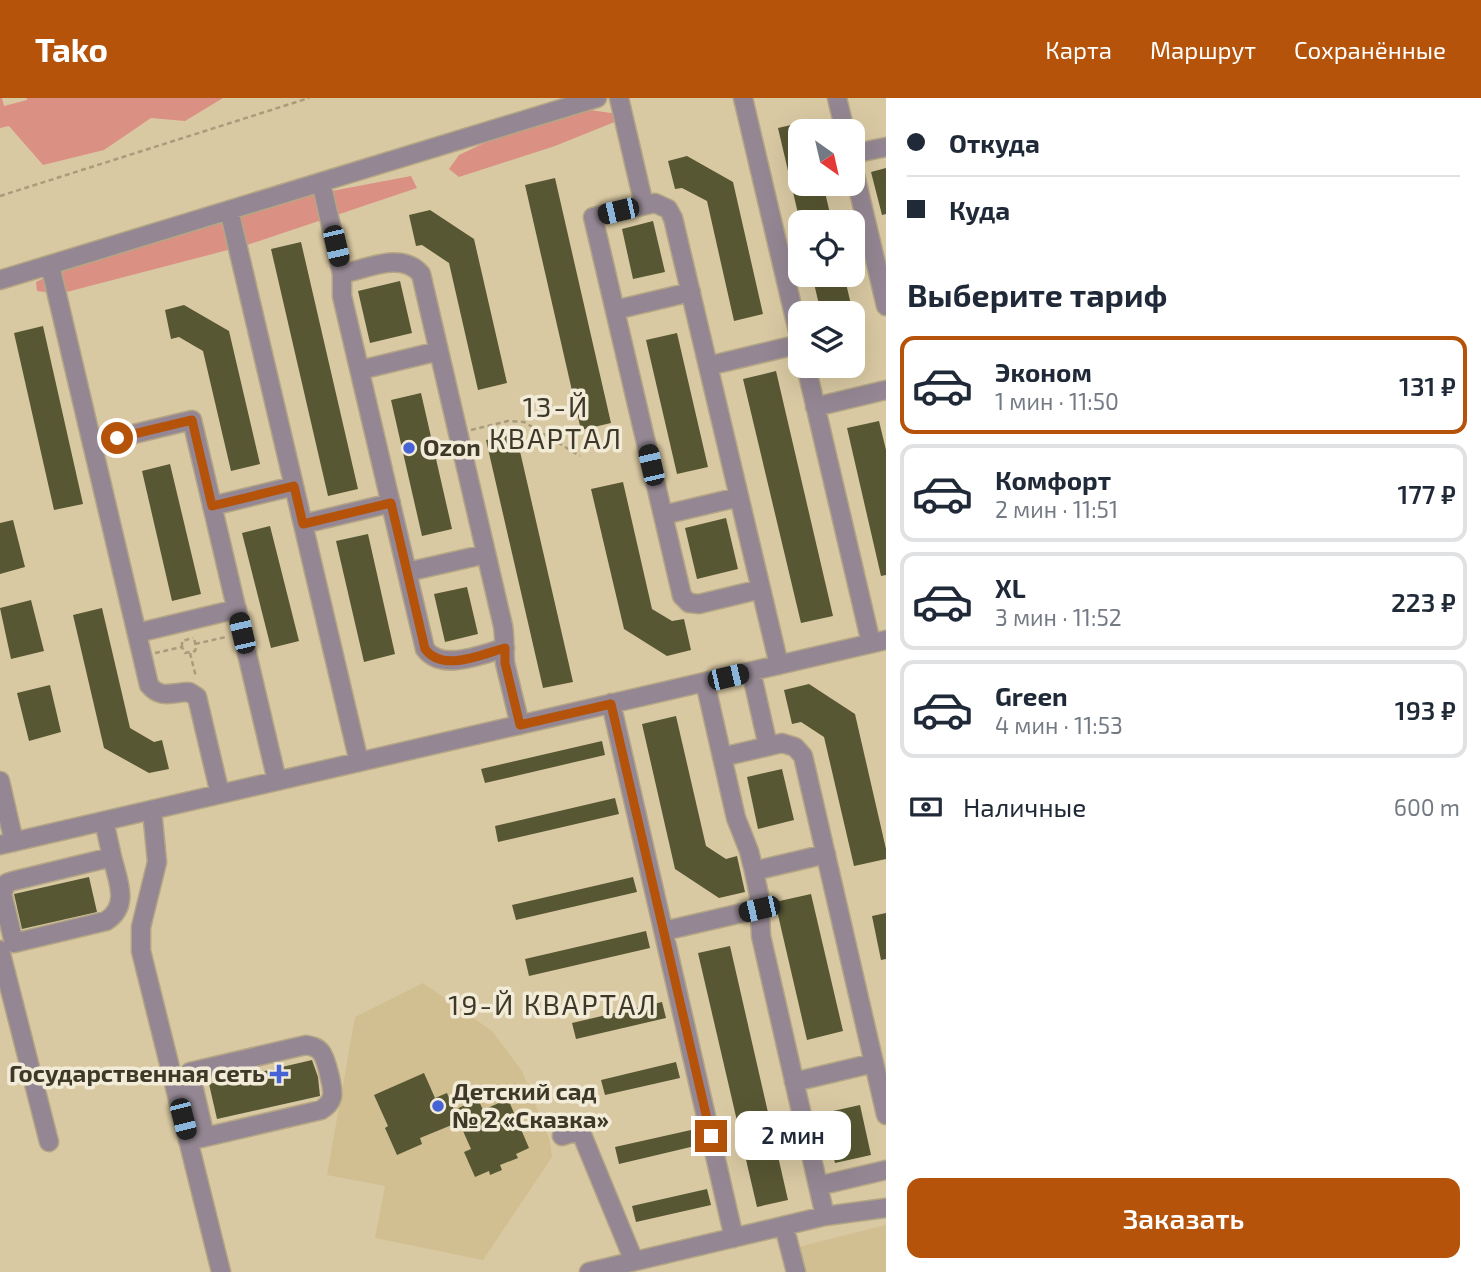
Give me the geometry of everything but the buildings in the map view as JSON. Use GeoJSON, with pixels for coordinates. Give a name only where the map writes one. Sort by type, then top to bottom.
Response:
{"type":"FeatureCollection","features":[{"type":"Feature","properties":{"kind":"street"},"geometry":{"type":"LineString","coordinates":[[0,280],[597,98]]}},
{"type":"Feature","properties":{"kind":"street"},"geometry":{"type":"LineString","coordinates":[[619,98],[644,205]]}},
{"type":"Feature","properties":{"kind":"street"},"geometry":{"type":"LineString","coordinates":[[743,98],[790,301]]}},
{"type":"Feature","properties":{"kind":"street"},"geometry":{"type":"LineString","coordinates":[[837,98],[842,119]]}},
{"type":"Feature","properties":{"kind":"street"},"geometry":{"type":"LineString","coordinates":[[865,151],[886,147]]}},
{"type":"Feature","properties":{"kind":"street"},"geometry":{"type":"LineString","coordinates":[[321,182],[342,274],[341,291],[425,649],[434,658],[449,662],[505,648]]}},
{"type":"Feature","properties":{"kind":"street"},"geometry":{"type":"LineString","coordinates":[[863,196],[879,248],[886,306]]}},
{"type":"Feature","properties":{"kind":"street"},"geometry":{"type":"LineString","coordinates":[[761,589],[699,604],[685,600],[682,596],[593,217],[655,203],[668,209],[673,218],[691,292],[779,665]]}},
{"type":"Feature","properties":{"kind":"street"},"geometry":{"type":"LineString","coordinates":[[229,210],[359,762]]}},
{"type":"Feature","properties":{"kind":"street"},"geometry":{"type":"LineString","coordinates":[[342,274],[393,262],[405,262],[421,274],[503,626],[505,663],[520,725]]}},
{"type":"Feature","properties":{"kind":"street"},"geometry":{"type":"LineString","coordinates":[[50,265],[149,685],[163,695],[182,692],[194,694],[220,794]]}},
{"type":"Feature","properties":{"kind":"street"},"geometry":{"type":"LineString","coordinates":[[615,310],[691,292]]}},
{"type":"Feature","properties":{"kind":"street"},"geometry":{"type":"LineString","coordinates":[[708,366],[788,345]]}},
{"type":"Feature","properties":{"kind":"street"},"geometry":{"type":"LineString","coordinates":[[360,370],[439,351]]}},
{"type":"Feature","properties":{"kind":"street"},"geometry":{"type":"LineString","coordinates":[[0,781],[7,844],[879,642],[809,378]]}},
{"type":"Feature","properties":{"kind":"street"},"geometry":{"type":"LineString","coordinates":[[816,407],[886,390]]}},
{"type":"Feature","properties":{"kind":"street"},"geometry":{"type":"LineString","coordinates":[[92,444],[192,420],[277,781]]}},
{"type":"Feature","properties":{"kind":"street"},"geometry":{"type":"LineString","coordinates":[[212,506],[294,486]]}},
{"type":"Feature","properties":{"kind":"street"},"geometry":{"type":"LineString","coordinates":[[663,515],[739,497]]}},
{"type":"Feature","properties":{"kind":"street"},"geometry":{"type":"LineString","coordinates":[[303,524],[391,503]]}},
{"type":"Feature","properties":{"kind":"street"},"geometry":{"type":"LineString","coordinates":[[407,572],[486,554]]}},
{"type":"Feature","properties":{"kind":"street"},"geometry":{"type":"LineString","coordinates":[[137,633],[192,629],[237,610]]}},
{"type":"Feature","properties":{"kind":"street"},"geometry":{"type":"LineString","coordinates":[[751,671],[768,746]]}},
{"type":"Feature","properties":{"kind":"street"},"geometry":{"type":"LineString","coordinates":[[705,682],[738,825],[754,871],[761,936],[825,1216]]}},
{"type":"Feature","properties":{"kind":"street"},"geometry":{"type":"LineString","coordinates":[[611,704],[734,1238]]}},
{"type":"Feature","properties":{"kind":"street"},"geometry":{"type":"LineString","coordinates":[[722,757],[782,743],[789,744],[803,756],[886,1115]]}},
{"type":"Feature","properties":{"kind":"street"},"geometry":{"type":"LineString","coordinates":[[152,810],[157,862],[140,940],[172,1076],[197,1139]]}},
{"type":"Feature","properties":{"kind":"street"},"geometry":{"type":"LineString","coordinates":[[5,946],[106,921],[114,916],[121,905],[121,897],[104,821]]}},
{"type":"Feature","properties":{"kind":"street"},"geometry":{"type":"LineString","coordinates":[[754,871],[826,854]]}},
{"type":"Feature","properties":{"kind":"street"},"geometry":{"type":"LineString","coordinates":[[49,1142],[5,946],[2,893],[8,883],[112,858]]}},
{"type":"Feature","properties":{"kind":"street"},"geometry":{"type":"LineString","coordinates":[[664,931],[759,909]]}},
{"type":"Feature","properties":{"kind":"street"},"geometry":{"type":"LineString","coordinates":[[172,1076],[311,1046],[319,1049],[324,1056],[332,1092],[329,1104],[321,1110],[197,1139]]}},
{"type":"Feature","properties":{"kind":"street"},"geometry":{"type":"LineString","coordinates":[[794,1082],[874,1063]]}},
{"type":"Feature","properties":{"kind":"street"},"geometry":{"type":"LineString","coordinates":[[190,1072],[197,1139],[220,1272]]}},
{"type":"Feature","properties":{"kind":"street"},"geometry":{"type":"LineString","coordinates":[[562,1136],[580,1130],[634,1261]]}},
{"type":"Feature","properties":{"kind":"street"},"geometry":{"type":"LineString","coordinates":[[818,1186],[886,1170]]}},
{"type":"Feature","properties":{"kind":"street"},"geometry":{"type":"LineString","coordinates":[[589,1272],[825,1216],[886,1209]]}},
{"type":"Feature","properties":{"kind":"street"},"geometry":{"type":"LineString","coordinates":[[784,1226],[796,1272]]}},
{"type":"Feature","properties":{"kind":"path"},"geometry":{"type":"LineString","coordinates":[[0,196],[309,98]]}},
{"type":"Feature","properties":{"kind":"path"},"geometry":{"type":"LineString","coordinates":[[458,433],[517,421],[580,456]]}},
{"type":"Feature","properties":{"kind":"path"},"geometry":{"type":"LineString","coordinates":[[192,629],[196,650],[184,653],[182,641],[192,629]]}},
{"type":"Feature","properties":{"kind":"path"},"geometry":{"type":"LineString","coordinates":[[195,644],[242,633]]}},
{"type":"Feature","properties":{"kind":"path"},"geometry":{"type":"LineString","coordinates":[[142,656],[182,647]]}},
{"type":"Feature","properties":{"kind":"path"},"geometry":{"type":"LineString","coordinates":[[190,652],[196,678],[194,694]]}},
{"type":"Feature","properties":{"kind":"shaded area"},"geometry":{"type":"Polygon","coordinates":[[[0,98],[4,106],[27,98],[223,98],[185,121],[151,118],[104,150],[43,165],[9,126],[0,128],[0,98]]]}},
{"type":"Feature","properties":{"kind":"shaded area"},"geometry":{"type":"Polygon","coordinates":[[[583,109],[618,114],[617,121],[555,146],[459,177],[449,169],[459,155],[511,130],[583,109]]]}},
{"type":"Feature","properties":{"kind":"shaded area"},"geometry":{"type":"Polygon","coordinates":[[[411,176],[417,188],[247,245],[59,294],[37,291],[36,282],[79,261],[300,197],[411,176]]]}},
{"type":"Feature","properties":{"kind":"shaded area","name":"Детский сад № 2 «Сказка»"},"geometry":{"type":"Polygon","coordinates":[[[423,983],[492,1031],[522,1071],[550,1141],[552,1157],[483,1260],[375,1238],[385,1186],[327,1175],[355,1017],[423,983]]]}},
{"type":"Feature","properties":{"kind":"shaded area"},"geometry":{"type":"Polygon","coordinates":[[[886,1225],[886,1272],[804,1272],[798,1247],[886,1225]]]}},
{"type":"Feature","properties":{"kind":"place","name":"Ozon"},"geometry":{"type":"Point","coordinates":[409,448]}},
{"type":"Feature","properties":{"kind":"place","name":"Государственная сеть"},"geometry":{"type":"Point","coordinates":[279,1074]}},
{"type":"Feature","properties":{"kind":"place","name":"Детский сад № 2 «Сказка»"},"geometry":{"type":"Point","coordinates":[438,1106]}},
{"type":"Feature","properties":{"kind":"district","name":"13-Й КВАРТАЛ"},"geometry":{"type":"Point","coordinates":[556,423]}},
{"type":"Feature","properties":{"kind":"district","name":"19-Й КВАРТАЛ"},"geometry":{"type":"Point","coordinates":[553,1005]}},
{"type":"Feature","properties":{"kind":"route"},"geometry":{"type":"LineString","coordinates":[[117,438],[192,420],[212,506],[294,486],[303,524],[391,503],[425,649],[429,654],[438,661],[449,662],[505,648],[505,663],[520,725],[611,704],[711,1136]]}}]}
